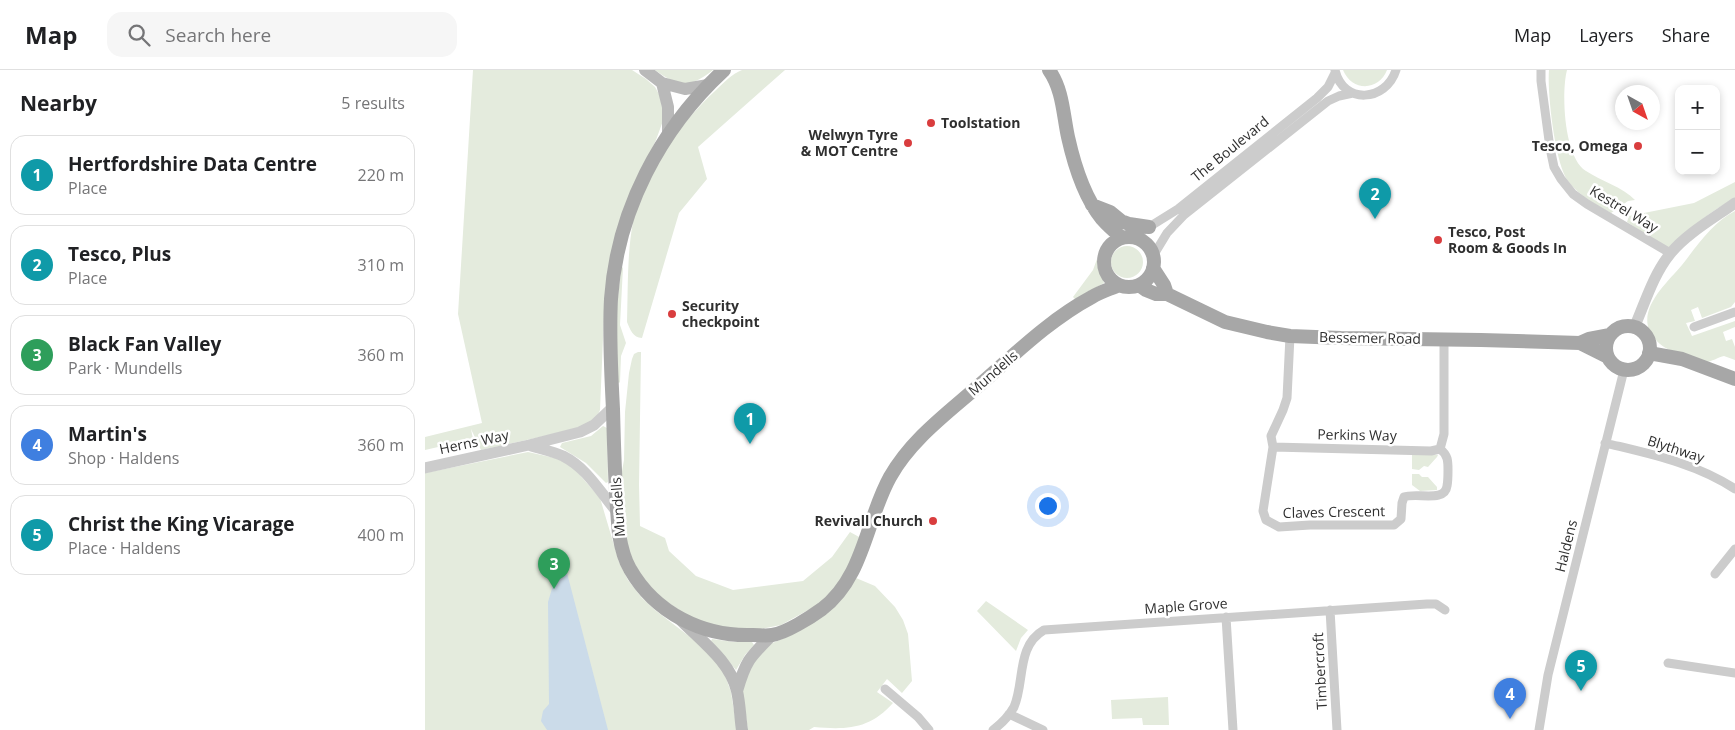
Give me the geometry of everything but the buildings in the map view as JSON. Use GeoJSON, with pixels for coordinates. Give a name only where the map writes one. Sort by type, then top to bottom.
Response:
{"type":"FeatureCollection","features":[{"type":"Feature","properties":{"kind":"main road"},"geometry":{"type":"LineString","coordinates":[[645,70],[662,83],[685,89],[708,85]]}},
{"type":"Feature","properties":{"kind":"main road","name":"Mundells"},"geometry":{"type":"LineString","coordinates":[[724,70],[708,85],[668,133],[656,153],[632,204],[619,250],[611,298],[610,361],[617,512],[623,554],[640,585],[654,600],[678,618],[718,633],[772,635],[782,632],[822,609],[839,592],[851,575],[882,493],[890,476],[910,447],[1054,321],[1087,299],[1119,285]]}},
{"type":"Feature","properties":{"kind":"main road"},"geometry":{"type":"LineString","coordinates":[[1053,73],[1060,93],[1075,161],[1092,205],[1101,218],[1127,238],[1146,244],[1151,249],[1153,262],[1167,294]]}},
{"type":"Feature","properties":{"kind":"main road"},"geometry":{"type":"LineString","coordinates":[[662,83],[668,107],[668,133]]}},
{"type":"Feature","properties":{"kind":"main road"},"geometry":{"type":"LineString","coordinates":[[1092,205],[1110,212],[1129,224],[1149,227]]}},
{"type":"Feature","properties":{"kind":"main road"},"geometry":{"type":"LineString","coordinates":[[1127,238],[1108,248],[1103,261],[1106,274],[1110,280],[1119,285],[1132,288],[1139,285],[1149,276],[1153,262]]}},
{"type":"Feature","properties":{"kind":"main road","name":"Bessemer Road"},"geometry":{"type":"LineString","coordinates":[[1139,285],[1157,294],[1167,294],[1225,322],[1290,336],[1580,343],[1608,356]]}},
{"type":"Feature","properties":{"kind":"main road"},"geometry":{"type":"LineString","coordinates":[[1620,328],[1635,328],[1646,337],[1650,347],[1647,359],[1642,365],[1631,370],[1624,370],[1616,366],[1608,356],[1606,343],[1610,335],[1620,328]]}},
{"type":"Feature","properties":{"kind":"main road","name":"Bessemer Road"},"geometry":{"type":"LineString","coordinates":[[1580,343],[1589,339],[1610,335]]}},
{"type":"Feature","properties":{"kind":"main road"},"geometry":{"type":"LineString","coordinates":[[1649,353],[1682,360],[1735,379]]}},
{"type":"Feature","properties":{"kind":"main road"},"geometry":{"type":"LineString","coordinates":[[678,618],[718,657],[729,673],[737,690],[741,730]]}},
{"type":"Feature","properties":{"kind":"main road"},"geometry":{"type":"LineString","coordinates":[[737,690],[742,673],[751,655],[772,635]]}},
{"type":"Feature","properties":{"kind":"street"},"geometry":{"type":"LineString","coordinates":[[1335,71],[1339,81],[1345,88],[1362,95],[1371,95],[1380,92],[1393,79],[1396,70]]}},
{"type":"Feature","properties":{"kind":"street","name":"Kestrel Way"},"geometry":{"type":"LineString","coordinates":[[1541,70],[1541,86],[1550,148],[1554,167],[1561,179],[1573,194],[1587,204],[1671,253]]}},
{"type":"Feature","properties":{"kind":"street","name":"The Boulevard"},"geometry":{"type":"LineString","coordinates":[[1127,238],[1178,209],[1317,98],[1328,86],[1335,71]]}},
{"type":"Feature","properties":{"kind":"street","name":"The Boulevard"},"geometry":{"type":"LineString","coordinates":[[1153,262],[1167,233],[1184,215],[1328,101],[1353,92]]}},
{"type":"Feature","properties":{"kind":"street"},"geometry":{"type":"LineString","coordinates":[[1635,328],[1653,283],[1671,253],[1690,236],[1735,203]]}},
{"type":"Feature","properties":{"kind":"street"},"geometry":{"type":"LineString","coordinates":[[1694,327],[1735,312]]}},
{"type":"Feature","properties":{"kind":"street","name":"Claves Crescent"},"geometry":{"type":"LineString","coordinates":[[1290,336],[1287,398],[1271,436],[1273,448],[1263,511],[1266,520],[1279,527],[1396,524],[1401,519],[1404,498],[1410,496],[1439,496],[1447,490],[1448,459],[1440,449],[1444,439],[1444,340]]}},
{"type":"Feature","properties":{"kind":"street","name":"Haldens"},"geometry":{"type":"LineString","coordinates":[[1539,730],[1548,675],[1624,370]]}},
{"type":"Feature","properties":{"kind":"street","name":"Herns Way"},"geometry":{"type":"LineString","coordinates":[[425,468],[529,446],[588,429],[613,407]]}},
{"type":"Feature","properties":{"kind":"street","name":"Blythway"},"geometry":{"type":"LineString","coordinates":[[1605,443],[1658,455],[1685,464],[1735,489]]}},
{"type":"Feature","properties":{"kind":"street","name":"Herns Way"},"geometry":{"type":"LineString","coordinates":[[529,446],[561,456],[572,462],[585,472],[617,512]]}},
{"type":"Feature","properties":{"kind":"street","name":"Perkins Way"},"geometry":{"type":"LineString","coordinates":[[1273,448],[1431,451],[1440,449]]}},
{"type":"Feature","properties":{"kind":"street"},"geometry":{"type":"LineString","coordinates":[[1715,574],[1735,549]]}},
{"type":"Feature","properties":{"kind":"street","name":"Maple Grove"},"geometry":{"type":"LineString","coordinates":[[993,730],[1009,714],[1017,697],[1029,644],[1034,637],[1044,630],[1427,604],[1436,604],[1445,610]]}},
{"type":"Feature","properties":{"kind":"street","name":"Timbercroft"},"geometry":{"type":"LineString","coordinates":[[1330,610],[1337,730]]}},
{"type":"Feature","properties":{"kind":"street"},"geometry":{"type":"LineString","coordinates":[[1226,617],[1233,730]]}},
{"type":"Feature","properties":{"kind":"street"},"geometry":{"type":"LineString","coordinates":[[1667,663],[1735,673]]}},
{"type":"Feature","properties":{"kind":"street"},"geometry":{"type":"LineString","coordinates":[[885,689],[918,717],[929,730]]}},
{"type":"Feature","properties":{"kind":"street"},"geometry":{"type":"LineString","coordinates":[[1009,714],[1043,730]]}},
{"type":"Feature","properties":{"kind":"shaded area"},"geometry":{"type":"Polygon","coordinates":[[[473,70],[632,70],[655,87],[660,96],[664,118],[656,140],[632,191],[604,314],[600,410],[597,417],[582,428],[481,450],[471,429],[473,439],[425,450],[425,437],[482,423],[458,314],[473,70]]]}},
{"type":"Feature","properties":{"kind":"shaded area"},"geometry":{"type":"Polygon","coordinates":[[[655,70],[713,70],[697,80],[684,83],[670,80],[655,70]]]}},
{"type":"Feature","properties":{"kind":"shaded area"},"geometry":{"type":"Polygon","coordinates":[[[742,70],[785,70],[698,147],[707,179],[679,213],[642,338],[639,338],[632,333],[627,322],[630,246],[633,222],[638,204],[654,169],[676,134],[718,88],[731,76],[742,70]]]}},
{"type":"Feature","properties":{"kind":"shaded area"},"geometry":{"type":"Polygon","coordinates":[[[1343,70],[1387,70],[1378,82],[1365,86],[1353,82],[1343,70]]]}},
{"type":"Feature","properties":{"kind":"shaded area"},"geometry":{"type":"Polygon","coordinates":[[[1549,70],[1567,70],[1564,94],[1566,124],[1573,153],[1579,164],[1592,175],[1624,191],[1635,200],[1628,201],[1611,213],[1582,195],[1568,181],[1559,160],[1556,144],[1551,110],[1549,70]]]}},
{"type":"Feature","properties":{"kind":"shaded area"},"geometry":{"type":"Polygon","coordinates":[[[1735,182],[1735,198],[1708,215],[1668,249],[1627,222],[1629,216],[1694,203],[1735,182]]]}},
{"type":"Feature","properties":{"kind":"shaded area"},"geometry":{"type":"Polygon","coordinates":[[[1735,211],[1735,302],[1731,307],[1702,318],[1698,307],[1691,310],[1695,321],[1686,323],[1692,336],[1735,321],[1735,327],[1723,332],[1726,341],[1732,339],[1735,347],[1735,360],[1724,356],[1703,362],[1662,346],[1649,329],[1647,319],[1649,309],[1660,290],[1706,235],[1727,215],[1735,211]]]}},
{"type":"Feature","properties":{"kind":"shaded area"},"geometry":{"type":"Polygon","coordinates":[[[1127,246],[1133,247],[1138,251],[1142,256],[1142,268],[1138,273],[1133,277],[1127,278],[1121,277],[1116,273],[1112,268],[1111,262],[1112,256],[1116,251],[1121,247],[1127,246]]]}},
{"type":"Feature","properties":{"kind":"shaded area"},"geometry":{"type":"Polygon","coordinates":[[[1097,259],[1098,268],[1104,283],[1075,299],[1073,297],[1093,270],[1097,259]]]}},
{"type":"Feature","properties":{"kind":"shaded area"},"geometry":{"type":"Polygon","coordinates":[[[623,267],[620,325],[626,343],[621,356],[619,383],[617,382],[615,326],[621,269],[623,267]]]}},
{"type":"Feature","properties":{"kind":"shaded area"},"geometry":{"type":"Polygon","coordinates":[[[641,352],[640,526],[665,538],[669,551],[696,576],[733,590],[803,581],[832,557],[850,532],[861,538],[843,577],[819,604],[781,625],[755,630],[737,630],[697,622],[660,597],[643,578],[634,563],[626,542],[620,482],[624,460],[625,412],[629,373],[634,354],[641,352]]]}},
{"type":"Feature","properties":{"kind":"shaded area"},"geometry":{"type":"Polygon","coordinates":[[[603,426],[607,428],[608,482],[606,483],[586,463],[560,447],[562,443],[591,436],[603,426]]]}},
{"type":"Feature","properties":{"kind":"shaded area"},"geometry":{"type":"Polygon","coordinates":[[[528,452],[555,458],[571,465],[600,498],[619,562],[628,580],[642,598],[707,650],[722,667],[731,692],[737,730],[425,730],[425,473],[528,452]]]}},
{"type":"Feature","properties":{"kind":"shaded area"},"geometry":{"type":"Polygon","coordinates":[[[1412,454],[1438,455],[1428,467],[1424,466],[1419,470],[1412,469],[1412,454]]]}},
{"type":"Feature","properties":{"kind":"shaded area"},"geometry":{"type":"Polygon","coordinates":[[[1412,474],[1428,477],[1437,487],[1437,490],[1420,491],[1412,485],[1412,474]]]}},
{"type":"Feature","properties":{"kind":"shaded area"},"geometry":{"type":"Polygon","coordinates":[[[856,578],[875,586],[895,607],[903,620],[908,634],[912,681],[902,693],[887,679],[877,692],[893,703],[876,718],[857,726],[847,728],[814,727],[809,730],[748,730],[743,696],[743,681],[747,670],[770,644],[787,637],[844,595],[856,578]]]}},
{"type":"Feature","properties":{"kind":"shaded area"},"geometry":{"type":"Polygon","coordinates":[[[986,601],[1028,630],[1021,638],[1016,651],[977,611],[986,601]]]}},
{"type":"Feature","properties":{"kind":"shaded area"},"geometry":{"type":"Polygon","coordinates":[[[712,639],[752,642],[754,645],[736,670],[711,641],[712,639]]]}},
{"type":"Feature","properties":{"kind":"shaded area"},"geometry":{"type":"Polygon","coordinates":[[[1168,697],[1169,725],[1143,725],[1142,718],[1112,719],[1111,700],[1168,697]]]}},
{"type":"Feature","properties":{"kind":"water"},"geometry":{"type":"Polygon","coordinates":[[[563,569],[567,573],[608,730],[547,730],[541,721],[543,711],[549,704],[548,602],[556,575],[563,569]]]}},
{"type":"Feature","properties":{"kind":"place","name":"Toolstation"},"geometry":{"type":"Point","coordinates":[931,123]}},
{"type":"Feature","properties":{"kind":"place","name":"Welwyn Tyre & MOT Centre"},"geometry":{"type":"Point","coordinates":[908,143]}},
{"type":"Feature","properties":{"kind":"place","name":"Tesco, Omega"},"geometry":{"type":"Point","coordinates":[1638,146]}},
{"type":"Feature","properties":{"kind":"place","name":"Tesco, Plus"},"geometry":{"type":"Point","coordinates":[1375,219]}},
{"type":"Feature","properties":{"kind":"place","name":"Tesco, Post Room & Goods In"},"geometry":{"type":"Point","coordinates":[1438,240]}},
{"type":"Feature","properties":{"kind":"place","name":"Security checkpoint"},"geometry":{"type":"Point","coordinates":[672,314]}},
{"type":"Feature","properties":{"kind":"place","name":"Hertfordshire Data Centre"},"geometry":{"type":"Point","coordinates":[750,444]}},
{"type":"Feature","properties":{"kind":"place","name":"Revivall Church"},"geometry":{"type":"Point","coordinates":[933,521]}},
{"type":"Feature","properties":{"kind":"place","name":"Black Fan Valley"},"geometry":{"type":"Point","coordinates":[554,589]}},
{"type":"Feature","properties":{"kind":"place","name":"Christ the King Vicarage"},"geometry":{"type":"Point","coordinates":[1581,691]}},
{"type":"Feature","properties":{"kind":"place","name":"Martin's"},"geometry":{"type":"Point","coordinates":[1510,719]}}]}
